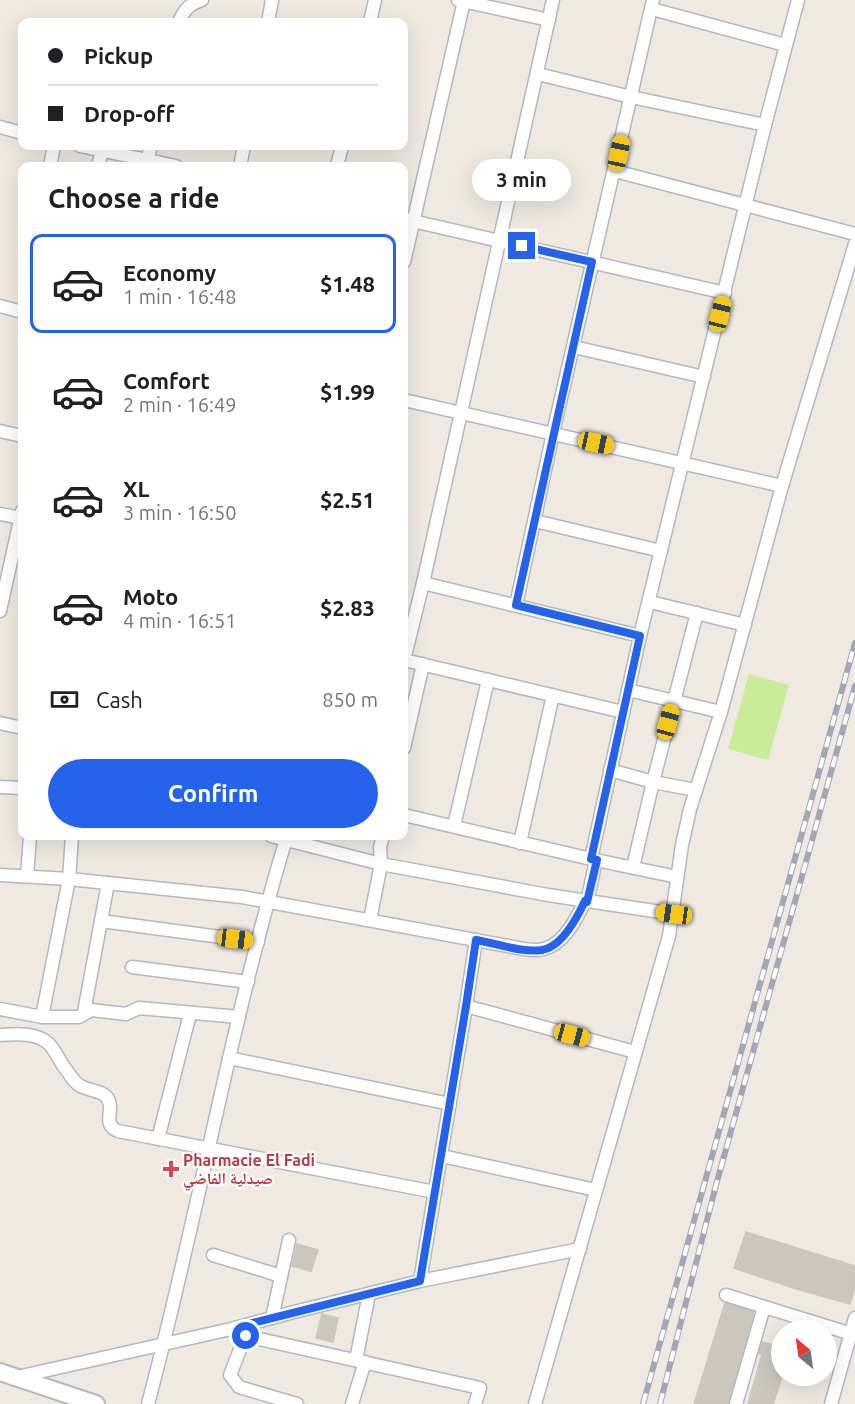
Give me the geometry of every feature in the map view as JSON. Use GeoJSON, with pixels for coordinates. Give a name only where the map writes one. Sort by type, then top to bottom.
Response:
{"type":"FeatureCollection","features":[{"type":"Feature","properties":{"kind":"main road"},"geometry":{"type":"LineString","coordinates":[[8,1375],[96,1404]]}},
{"type":"Feature","properties":{"kind":"street"},"geometry":{"type":"LineString","coordinates":[[181,18],[184,10],[191,4],[202,0]]}},
{"type":"Feature","properties":{"kind":"street"},"geometry":{"type":"LineString","coordinates":[[269,18],[272,0]]}},
{"type":"Feature","properties":{"kind":"street"},"geometry":{"type":"LineString","coordinates":[[371,18],[375,0]]}},
{"type":"Feature","properties":{"kind":"street"},"geometry":{"type":"LineString","coordinates":[[408,644],[553,0]]}},
{"type":"Feature","properties":{"kind":"street"},"geometry":{"type":"LineString","coordinates":[[0,875],[69,879],[242,897],[535,950],[547,948],[564,935],[586,901],[627,690],[745,205],[798,0]]}},
{"type":"Feature","properties":{"kind":"street"},"geometry":{"type":"LineString","coordinates":[[549,20],[461,1],[408,220],[725,293]]}},
{"type":"Feature","properties":{"kind":"street"},"geometry":{"type":"LineString","coordinates":[[516,605],[553,433],[652,4],[785,45]]}},
{"type":"Feature","properties":{"kind":"street"},"geometry":{"type":"LineString","coordinates":[[538,74],[631,97],[765,125]]}},
{"type":"Feature","properties":{"kind":"street"},"geometry":{"type":"LineString","coordinates":[[0,128],[18,132]]}},
{"type":"Feature","properties":{"kind":"street"},"geometry":{"type":"LineString","coordinates":[[98,150],[157,162]]}},
{"type":"Feature","properties":{"kind":"street"},"geometry":{"type":"LineString","coordinates":[[147,160],[150,150]]}},
{"type":"Feature","properties":{"kind":"street"},"geometry":{"type":"LineString","coordinates":[[99,162],[102,151]]}},
{"type":"Feature","properties":{"kind":"street"},"geometry":{"type":"LineString","coordinates":[[615,171],[855,234]]}},
{"type":"Feature","properties":{"kind":"street"},"geometry":{"type":"LineString","coordinates":[[535,1404],[664,956],[674,914],[677,877],[690,809],[721,712],[782,486],[855,244]]}},
{"type":"Feature","properties":{"kind":"street"},"geometry":{"type":"LineString","coordinates":[[0,306],[18,311]]}},
{"type":"Feature","properties":{"kind":"street"},"geometry":{"type":"LineString","coordinates":[[574,347],[704,377]]}},
{"type":"Feature","properties":{"kind":"street"},"geometry":{"type":"LineString","coordinates":[[408,400],[460,414],[782,486]]}},
{"type":"Feature","properties":{"kind":"street"},"geometry":{"type":"LineString","coordinates":[[0,431],[18,435]]}},
{"type":"Feature","properties":{"kind":"street"},"geometry":{"type":"LineString","coordinates":[[0,514],[18,514]]}},
{"type":"Feature","properties":{"kind":"street"},"geometry":{"type":"LineString","coordinates":[[535,521],[662,551]]}},
{"type":"Feature","properties":{"kind":"street"},"geometry":{"type":"LineString","coordinates":[[0,611],[18,532]]}},
{"type":"Feature","properties":{"kind":"street"},"geometry":{"type":"LineString","coordinates":[[10,567],[18,569]]}},
{"type":"Feature","properties":{"kind":"street"},"geometry":{"type":"LineString","coordinates":[[423,583],[640,636]]}},
{"type":"Feature","properties":{"kind":"street"},"geometry":{"type":"LineString","coordinates":[[650,602],[745,625]]}},
{"type":"Feature","properties":{"kind":"street"},"geometry":{"type":"LineString","coordinates":[[633,867],[697,614]]}},
{"type":"Feature","properties":{"kind":"street"},"geometry":{"type":"LineString","coordinates":[[408,661],[623,712]]}},
{"type":"Feature","properties":{"kind":"street"},"geometry":{"type":"LineString","coordinates":[[408,730],[423,664]]}},
{"type":"Feature","properties":{"kind":"street"},"geometry":{"type":"LineString","coordinates":[[454,826],[488,680]]}},
{"type":"Feature","properties":{"kind":"street"},"geometry":{"type":"LineString","coordinates":[[627,690],[721,712]]}},
{"type":"Feature","properties":{"kind":"street"},"geometry":{"type":"LineString","coordinates":[[520,843],[553,695]]}},
{"type":"Feature","properties":{"kind":"street"},"geometry":{"type":"LineString","coordinates":[[0,723],[18,727]]}},
{"type":"Feature","properties":{"kind":"street"},"geometry":{"type":"LineString","coordinates":[[610,770],[653,782],[696,790]]}},
{"type":"Feature","properties":{"kind":"street"},"geometry":{"type":"LineString","coordinates":[[0,787],[18,788]]}},
{"type":"Feature","properties":{"kind":"street"},"geometry":{"type":"LineString","coordinates":[[408,816],[594,860],[677,877]]}},
{"type":"Feature","properties":{"kind":"street"},"geometry":{"type":"LineString","coordinates":[[27,876],[30,840]]}},
{"type":"Feature","properties":{"kind":"street"},"geometry":{"type":"LineString","coordinates":[[42,1017],[69,879],[72,840]]}},
{"type":"Feature","properties":{"kind":"street"},"geometry":{"type":"LineString","coordinates":[[147,1404],[164,1343],[207,1148],[267,902],[286,840]]}},
{"type":"Feature","properties":{"kind":"street"},"geometry":{"type":"LineString","coordinates":[[290,840],[381,864],[447,877],[674,914]]}},
{"type":"Feature","properties":{"kind":"street"},"geometry":{"type":"LineString","coordinates":[[370,920],[381,864],[382,840]]}},
{"type":"Feature","properties":{"kind":"street"},"geometry":{"type":"LineString","coordinates":[[84,1012],[108,883]]}},
{"type":"Feature","properties":{"kind":"street"},"geometry":{"type":"LineString","coordinates":[[101,921],[258,942]]}},
{"type":"Feature","properties":{"kind":"street"},"geometry":{"type":"LineString","coordinates":[[420,1281],[476,940]]}},
{"type":"Feature","properties":{"kind":"street"},"geometry":{"type":"LineString","coordinates":[[132,967],[248,982]]}},
{"type":"Feature","properties":{"kind":"street"},"geometry":{"type":"LineString","coordinates":[[466,1006],[635,1052]]}},
{"type":"Feature","properties":{"kind":"street"},"geometry":{"type":"LineString","coordinates":[[0,1009],[42,1017],[79,1017],[91,1010],[126,1014],[139,1008],[239,1017]]}},
{"type":"Feature","properties":{"kind":"street"},"geometry":{"type":"LineString","coordinates":[[158,1139],[190,1014]]}},
{"type":"Feature","properties":{"kind":"street"},"geometry":{"type":"LineString","coordinates":[[0,1035],[37,1037],[49,1044],[77,1083],[88,1090],[104,1094],[108,1098],[109,1122],[114,1129],[435,1192]]}},
{"type":"Feature","properties":{"kind":"street"},"geometry":{"type":"LineString","coordinates":[[229,1058],[450,1104]]}},
{"type":"Feature","properties":{"kind":"street"},"geometry":{"type":"LineString","coordinates":[[442,1156],[596,1190]]}},
{"type":"Feature","properties":{"kind":"street"},"geometry":{"type":"LineString","coordinates":[[272,1318],[289,1240]]}},
{"type":"Feature","properties":{"kind":"street"},"geometry":{"type":"LineString","coordinates":[[8,1375],[164,1343],[248,1330],[272,1318],[420,1281],[580,1249]]}},
{"type":"Feature","properties":{"kind":"street"},"geometry":{"type":"LineString","coordinates":[[213,1255],[281,1276]]}},
{"type":"Feature","properties":{"kind":"street"},"geometry":{"type":"LineString","coordinates":[[357,1403],[369,1294]]}},
{"type":"Feature","properties":{"kind":"street"},"geometry":{"type":"LineString","coordinates":[[726,1295],[853,1334]]}},
{"type":"Feature","properties":{"kind":"street"},"geometry":{"type":"LineString","coordinates":[[736,1404],[764,1307]]}},
{"type":"Feature","properties":{"kind":"street"},"geometry":{"type":"LineString","coordinates":[[831,1404],[853,1334],[855,1318]]}},
{"type":"Feature","properties":{"kind":"street"},"geometry":{"type":"LineString","coordinates":[[248,1330],[361,1361],[480,1388],[475,1404]]}},
{"type":"Feature","properties":{"kind":"street"},"geometry":{"type":"LineString","coordinates":[[248,1330],[230,1374],[233,1381],[239,1387],[297,1404]]}},
{"type":"Feature","properties":{"kind":"green space"},"geometry":{"type":"Polygon","coordinates":[[[749,674],[789,685],[768,760],[728,749],[749,674]]]}},
{"type":"Feature","properties":{"kind":"building"},"geometry":{"type":"Polygon","coordinates":[[[746,1232],[855,1266],[855,1287],[850,1304],[734,1268],[746,1232]]]}},
{"type":"Feature","properties":{"kind":"building"},"geometry":{"type":"Polygon","coordinates":[[[297,1244],[318,1250],[311,1271],[292,1266],[297,1244]]]}},
{"type":"Feature","properties":{"kind":"building"},"geometry":{"type":"Polygon","coordinates":[[[725,1303],[754,1312],[728,1404],[694,1404],[725,1303]]]}},
{"type":"Feature","properties":{"kind":"building"},"geometry":{"type":"Polygon","coordinates":[[[322,1314],[338,1318],[333,1342],[316,1338],[322,1314]]]}},
{"type":"Feature","properties":{"kind":"building"},"geometry":{"type":"Polygon","coordinates":[[[762,1342],[771,1344],[771,1386],[779,1386],[773,1404],[748,1404],[762,1354],[759,1353],[762,1342]]]}},
{"type":"Feature","properties":{"kind":"railway"},"geometry":{"type":"LineString","coordinates":[[643,1404],[855,643]]}},
{"type":"Feature","properties":{"kind":"railway"},"geometry":{"type":"LineString","coordinates":[[660,1404],[716,1185],[855,686]]}},
{"type":"Feature","properties":{"kind":"place","name":"Pharmacie El Fadi صيدلية الفاضي"},"geometry":{"type":"Point","coordinates":[171,1169]}},
{"type":"Feature","properties":{"kind":"route"},"geometry":{"type":"LineString","coordinates":[[246,1336],[249,1324],[420,1281],[476,940],[524,949],[543,950],[564,935],[576,919],[585,901],[587,902],[597,860],[591,859],[640,636],[516,605],[592,262],[522,246]]}}]}
